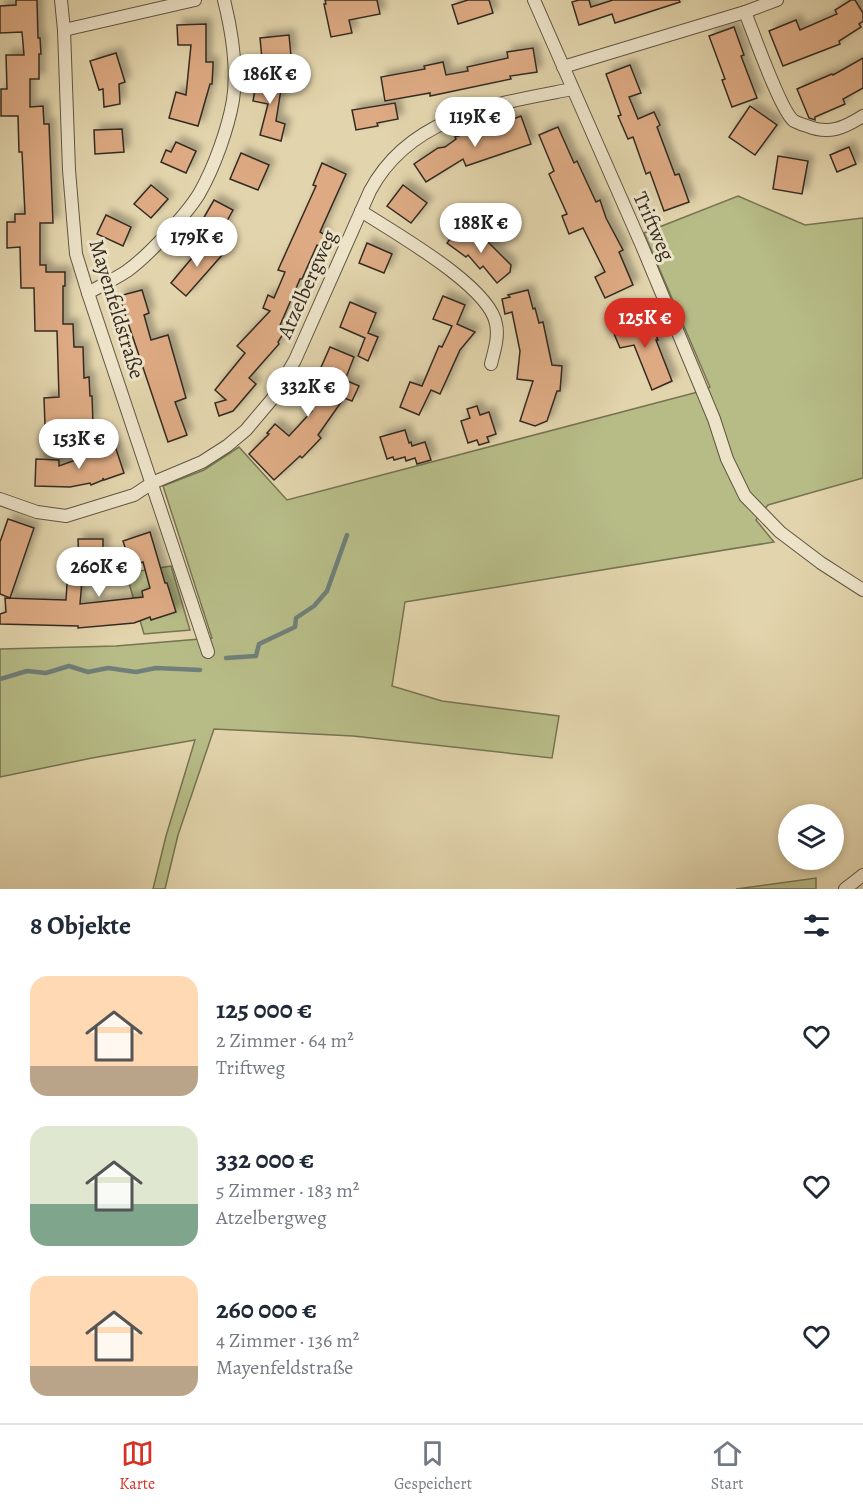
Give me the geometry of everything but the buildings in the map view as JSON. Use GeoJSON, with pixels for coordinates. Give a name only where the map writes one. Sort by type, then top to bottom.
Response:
{"type":"FeatureCollection","features":[{"type":"Feature","properties":{"kind":"street","name":"Mayenfeldstraße"},"geometry":{"type":"LineString","coordinates":[[63,0],[69,170],[76,254],[208,652]]}},
{"type":"Feature","properties":{"kind":"street"},"geometry":{"type":"LineString","coordinates":[[64,30],[195,0]]}},
{"type":"Feature","properties":{"kind":"street"},"geometry":{"type":"LineString","coordinates":[[88,293],[127,271],[164,237],[198,195],[219,147],[233,99],[234,57],[224,0]]}},
{"type":"Feature","properties":{"kind":"street","name":"Triftweg"},"geometry":{"type":"LineString","coordinates":[[534,0],[642,246],[745,496],[780,532],[821,563],[863,590]]}},
{"type":"Feature","properties":{"kind":"street"},"geometry":{"type":"LineString","coordinates":[[563,67],[745,12],[777,0]]}},
{"type":"Feature","properties":{"kind":"street"},"geometry":{"type":"LineString","coordinates":[[745,12],[778,94],[793,120],[813,129],[828,131],[843,128],[863,116]]}},
{"type":"Feature","properties":{"kind":"street","name":"Atzelbergweg"},"geometry":{"type":"LineString","coordinates":[[0,499],[37,512],[66,516],[134,495],[152,483],[202,462],[227,446],[246,430],[273,398],[295,360],[376,180],[394,157],[407,144],[431,128],[454,117],[497,104],[572,89]]}},
{"type":"Feature","properties":{"kind":"street","name":"Atzelbergweg"},"geometry":{"type":"LineString","coordinates":[[361,211],[454,272],[482,297],[496,322],[496,347],[491,364]]}},
{"type":"Feature","properties":{"kind":"street"},"geometry":{"type":"LineString","coordinates":[[845,889],[863,875]]}},
{"type":"Feature","properties":{"kind":"green space"},"geometry":{"type":"Polygon","coordinates":[[[738,196],[805,225],[863,218],[863,478],[768,505],[756,520],[774,542],[405,602],[392,686],[442,701],[559,716],[552,758],[353,736],[214,729],[178,835],[165,889],[153,889],[166,836],[195,740],[0,777],[0,649],[116,646],[212,638],[163,486],[204,470],[239,447],[287,500],[710,387],[644,233],[738,196]]]}},
{"type":"Feature","properties":{"kind":"green space"},"geometry":{"type":"Polygon","coordinates":[[[171,566],[190,630],[144,634],[126,573],[171,566]]]}},
{"type":"Feature","properties":{"kind":"green space"},"geometry":{"type":"Polygon","coordinates":[[[816,878],[816,889],[736,889],[816,878]]]}},
{"type":"Feature","properties":{"kind":"waterway"},"geometry":{"type":"LineString","coordinates":[[226,658],[256,656],[259,644],[295,627],[296,618],[314,606],[327,591],[347,535]]}},
{"type":"Feature","properties":{"kind":"waterway"},"geometry":{"type":"LineString","coordinates":[[0,679],[27,671],[46,673],[69,666],[88,672],[108,668],[136,672],[156,668],[200,670]]}}]}
